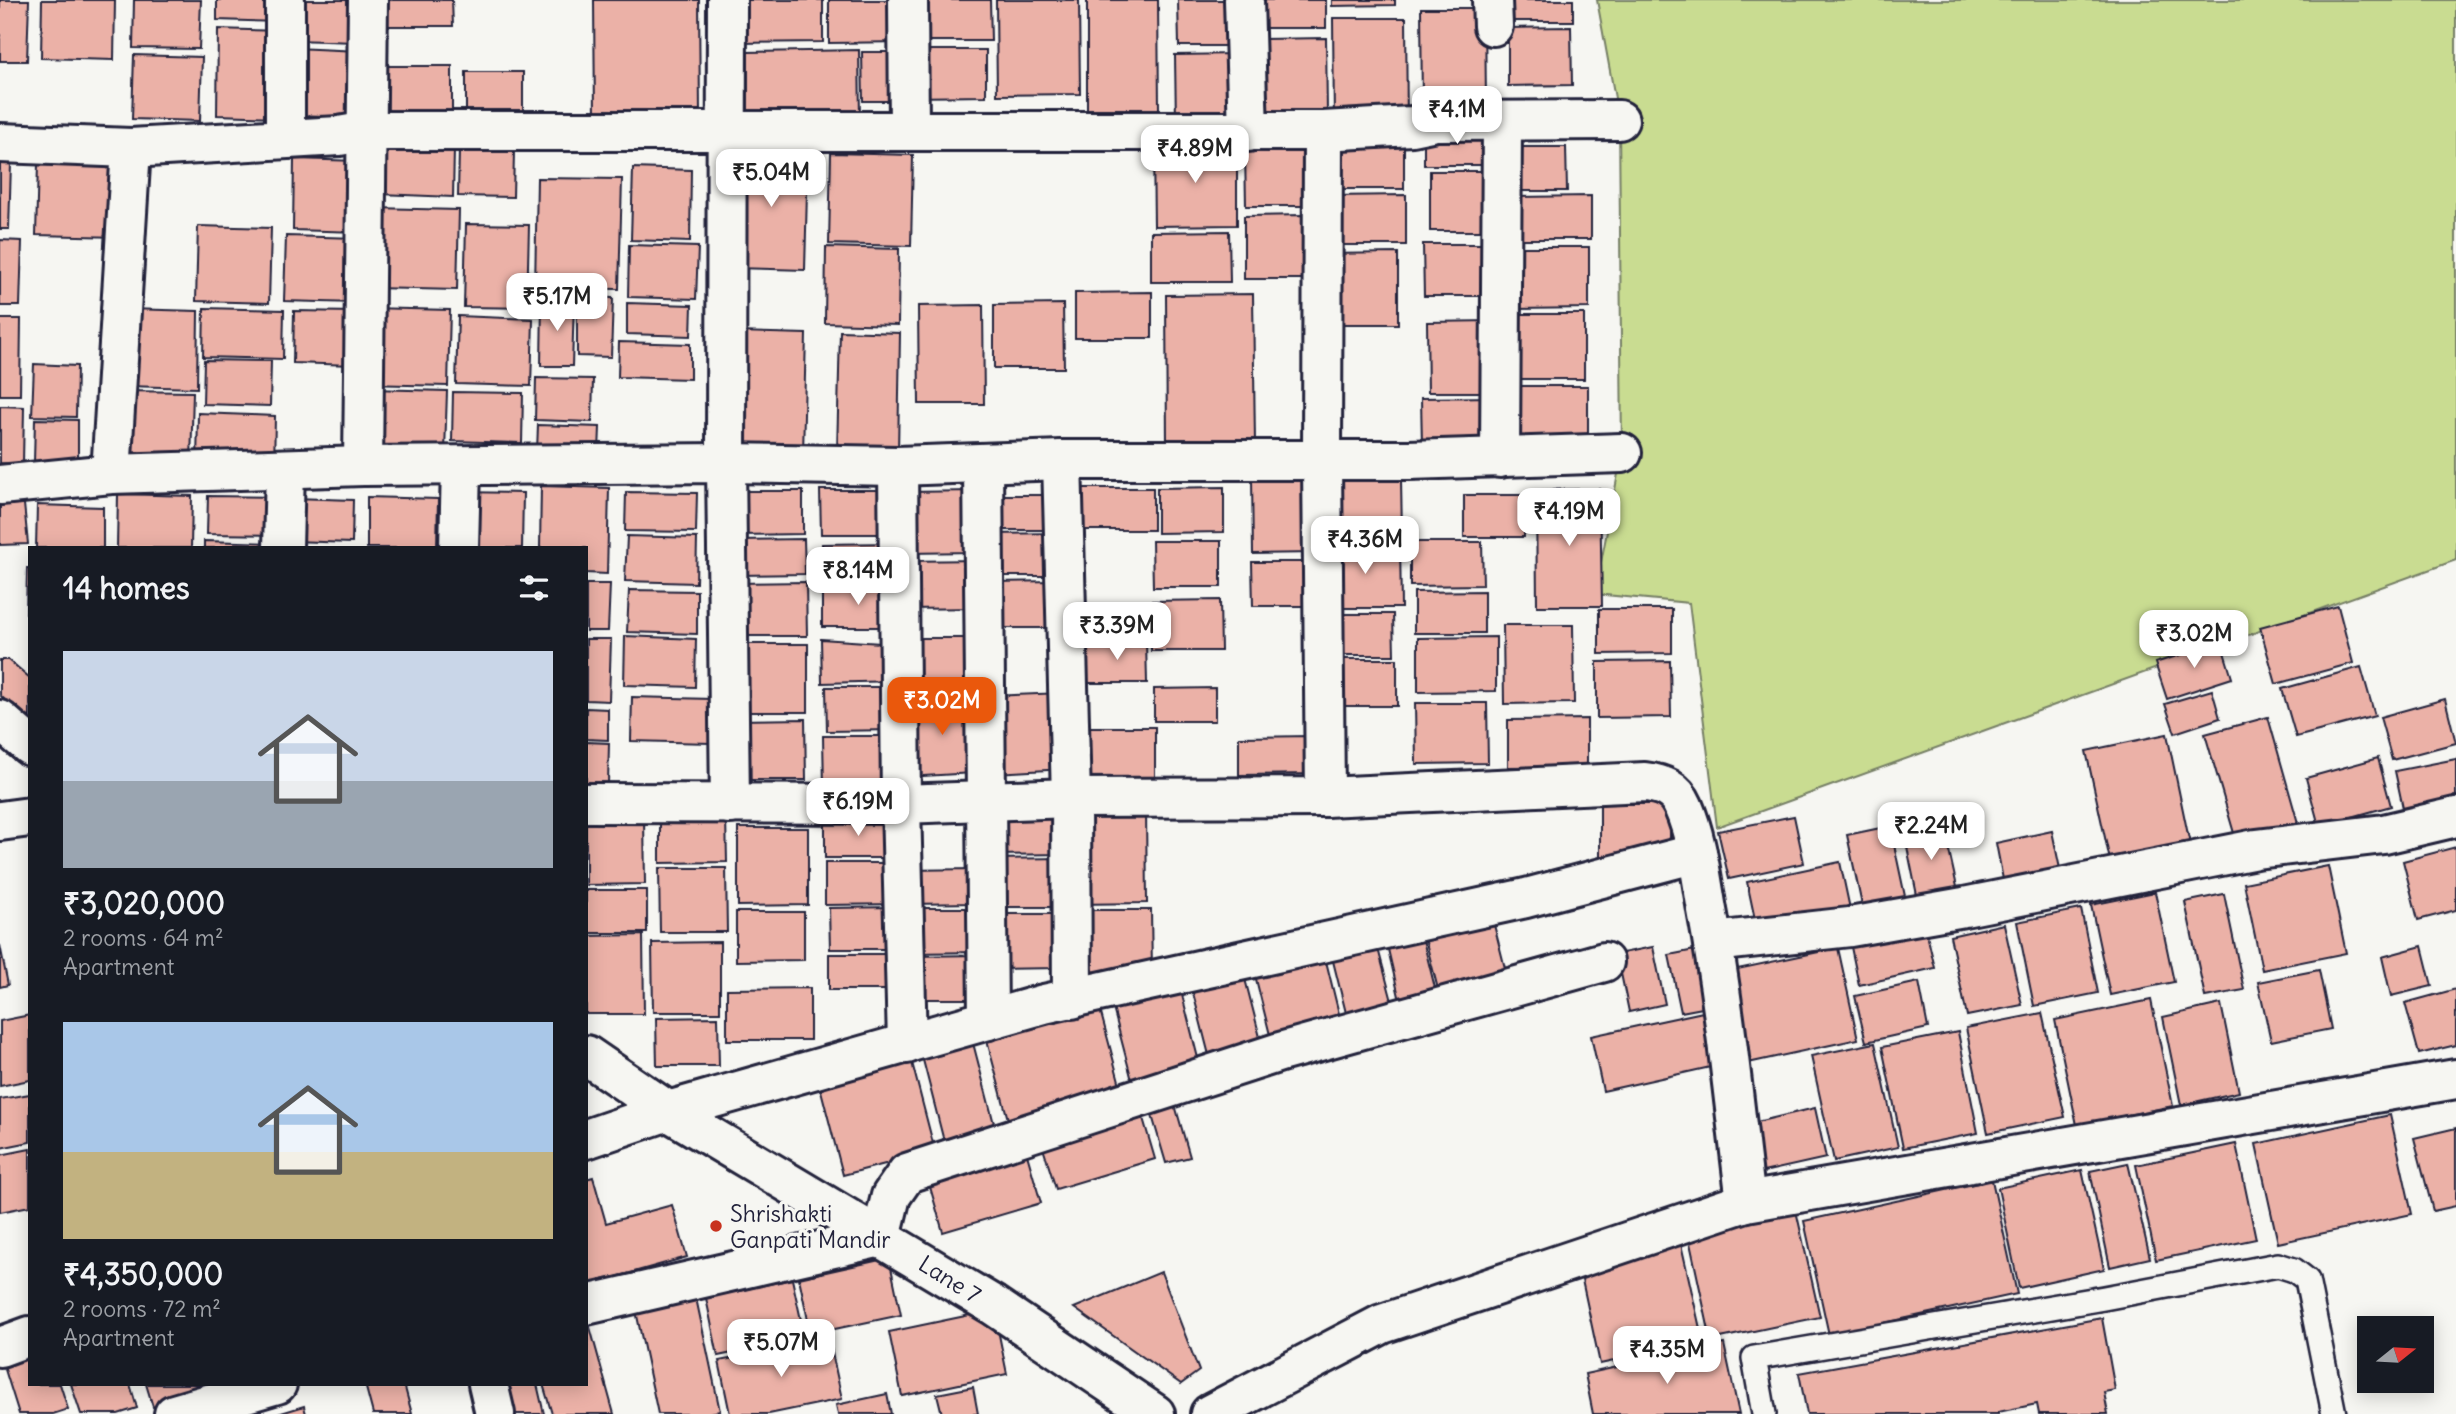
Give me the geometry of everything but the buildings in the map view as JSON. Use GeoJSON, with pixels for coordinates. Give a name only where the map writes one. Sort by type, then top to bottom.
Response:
{"type":"FeatureCollection","features":[{"type":"Feature","properties":{"kind":"street"},"geometry":{"type":"LineString","coordinates":[[285,0],[285,139]]}},
{"type":"Feature","properties":{"kind":"street"},"geometry":{"type":"LineString","coordinates":[[363,466],[368,0]]}},
{"type":"Feature","properties":{"kind":"street"},"geometry":{"type":"LineString","coordinates":[[727,0],[726,463],[730,804]]}},
{"type":"Feature","properties":{"kind":"street"},"geometry":{"type":"LineString","coordinates":[[908,0],[909,130]]}},
{"type":"Feature","properties":{"kind":"street"},"geometry":{"type":"LineString","coordinates":[[1244,0],[1248,132]]}},
{"type":"Feature","properties":{"kind":"street"},"geometry":{"type":"LineString","coordinates":[[0,143],[131,148],[339,136],[368,131],[1248,132],[1412,127],[1436,121],[1619,120]]}},
{"type":"Feature","properties":{"kind":"street"},"geometry":{"type":"LineString","coordinates":[[1500,458],[1502,122]]}},
{"type":"Feature","properties":{"kind":"street"},"geometry":{"type":"LineString","coordinates":[[1323,131],[1325,797]]}},
{"type":"Feature","properties":{"kind":"street"},"geometry":{"type":"LineString","coordinates":[[111,474],[131,148]]}},
{"type":"Feature","properties":{"kind":"street"},"geometry":{"type":"LineString","coordinates":[[0,485],[111,474],[363,466],[726,463],[898,466],[1062,460],[1322,461],[1622,453]]}},
{"type":"Feature","properties":{"kind":"street"},"geometry":{"type":"LineString","coordinates":[[1062,460],[1071,798],[1072,999]]}},
{"type":"Feature","properties":{"kind":"street"},"geometry":{"type":"LineString","coordinates":[[983,464],[988,1020]]}},
{"type":"Feature","properties":{"kind":"street"},"geometry":{"type":"LineString","coordinates":[[898,466],[901,804],[907,1044]]}},
{"type":"Feature","properties":{"kind":"street"},"geometry":{"type":"LineString","coordinates":[[459,546],[461,467]]}},
{"type":"Feature","properties":{"kind":"street"},"geometry":{"type":"LineString","coordinates":[[283,546],[285,468]]}},
{"type":"Feature","properties":{"kind":"street"},"geometry":{"type":"LineString","coordinates":[[0,720],[28,744]]}},
{"type":"Feature","properties":{"kind":"street"},"geometry":{"type":"LineString","coordinates":[[588,803],[901,804],[986,799],[1325,797],[1656,783],[1666,786],[1675,792],[1683,805],[1697,853],[1713,942],[1746,1202]]}},
{"type":"Feature","properties":{"kind":"street"},"geometry":{"type":"LineString","coordinates":[[0,821],[28,817]]}},
{"type":"Feature","properties":{"kind":"street"},"geometry":{"type":"LineString","coordinates":[[1713,942],[1863,925],[2244,851],[2385,834],[2456,817]]}},
{"type":"Feature","properties":{"kind":"street"},"geometry":{"type":"LineString","coordinates":[[588,1138],[668,1111],[1044,1004],[1526,898],[1697,853]]}},
{"type":"Feature","properties":{"kind":"street"},"geometry":{"type":"LineString","coordinates":[[588,1305],[881,1237],[891,1196],[907,1173],[1280,1052],[1604,962]]}},
{"type":"Feature","properties":{"kind":"street","name":"Lane 7"},"geometry":{"type":"LineString","coordinates":[[588,1056],[668,1111],[993,1305],[1155,1414]]}},
{"type":"Feature","properties":{"kind":"street"},"geometry":{"type":"LineString","coordinates":[[1210,1414],[1382,1324],[1746,1202],[2456,1079]]}},
{"type":"Feature","properties":{"kind":"street"},"geometry":{"type":"LineString","coordinates":[[0,1347],[28,1337]]}},
{"type":"Feature","properties":{"kind":"street"},"geometry":{"type":"LineString","coordinates":[[174,1414],[269,1386]]}},
{"type":"Feature","properties":{"kind":"street"},"geometry":{"type":"LineString","coordinates":[[488,1386],[495,1414]]}},
{"type":"Feature","properties":{"kind":"lane"},"geometry":{"type":"LineString","coordinates":[[1764,1414],[1754,1358],[2105,1298],[2278,1265],[2294,1270],[2307,1280],[2334,1414]]}},
{"type":"Feature","properties":{"kind":"green space"},"geometry":{"type":"Polygon","coordinates":[[[1597,0],[2456,0],[2456,560],[1717,827],[1689,603],[1595,594],[1622,453],[1619,120],[1597,0]]]}},
{"type":"Feature","properties":{"kind":"place","name":"Shrishakti Ganpati Mandir"},"geometry":{"type":"Point","coordinates":[716,1226]}}]}
